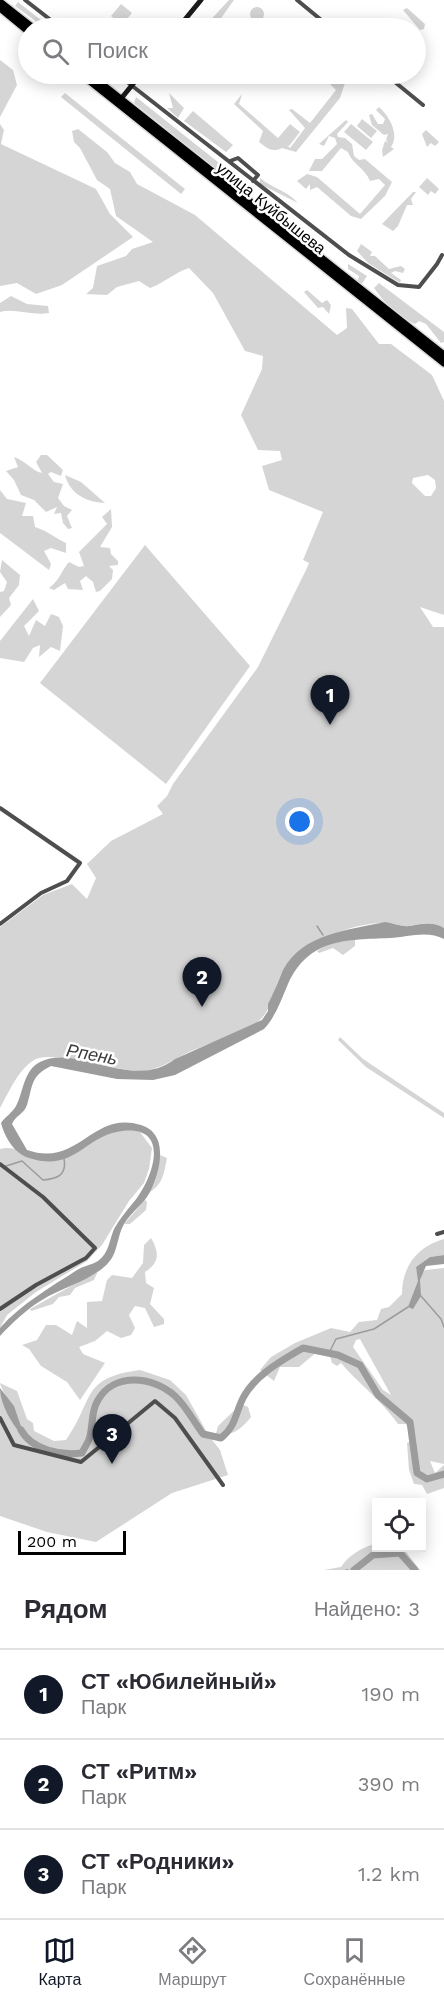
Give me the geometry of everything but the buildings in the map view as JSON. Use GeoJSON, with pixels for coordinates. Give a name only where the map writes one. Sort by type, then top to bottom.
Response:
{"type":"FeatureCollection","features":[{"type":"Feature","properties":{"kind":"highway"},"geometry":{"type":"LineString","coordinates":[[0,2],[20,18]]}},
{"type":"Feature","properties":{"kind":"highway"},"geometry":{"type":"LineString","coordinates":[[0,8],[18,23]]}},
{"type":"Feature","properties":{"kind":"highway","name":"улица Куйбышева"},"geometry":{"type":"LineString","coordinates":[[95,84],[444,356]]}},
{"type":"Feature","properties":{"kind":"highway","name":"улица Куйбышева"},"geometry":{"type":"LineString","coordinates":[[100,84],[444,363]]}},
{"type":"Feature","properties":{"kind":"main road"},"geometry":{"type":"LineString","coordinates":[[186,18],[201,0]]}},
{"type":"Feature","properties":{"kind":"main road"},"geometry":{"type":"LineString","coordinates":[[119,101],[132,86]]}},
{"type":"Feature","properties":{"kind":"street"},"geometry":{"type":"LineString","coordinates":[[25,0],[48,18]]}},
{"type":"Feature","properties":{"kind":"street"},"geometry":{"type":"LineString","coordinates":[[297,0],[319,18]]}},
{"type":"Feature","properties":{"kind":"street"},"geometry":{"type":"LineString","coordinates":[[130,84],[349,255],[398,285],[418,287],[442,255]]}},
{"type":"Feature","properties":{"kind":"street"},"geometry":{"type":"LineString","coordinates":[[397,84],[423,105]]}},
{"type":"Feature","properties":{"kind":"street"},"geometry":{"type":"LineString","coordinates":[[229,161],[238,158],[258,175],[253,181]]}},
{"type":"Feature","properties":{"kind":"street"},"geometry":{"type":"LineString","coordinates":[[0,808],[80,863],[67,881],[41,893],[0,924]]}},
{"type":"Feature","properties":{"kind":"street"},"geometry":{"type":"LineString","coordinates":[[0,1164],[43,1197],[95,1248],[86,1258],[36,1285],[0,1309]]}},
{"type":"Feature","properties":{"kind":"street"},"geometry":{"type":"LineString","coordinates":[[437,1234],[444,1232]]}},
{"type":"Feature","properties":{"kind":"street"},"geometry":{"type":"LineString","coordinates":[[0,1418],[14,1445],[81,1462],[155,1401],[175,1418],[223,1485]]}},
{"type":"Feature","properties":{"kind":"shaded area"},"geometry":{"type":"Polygon","coordinates":[[[229,0],[234,0],[221,18],[212,18],[229,0]]]}},
{"type":"Feature","properties":{"kind":"shaded area"},"geometry":{"type":"Polygon","coordinates":[[[18,2],[38,18],[31,18],[15,6],[18,2]]]}},
{"type":"Feature","properties":{"kind":"shaded area"},"geometry":{"type":"Polygon","coordinates":[[[121,4],[132,13],[128,18],[111,16],[121,4]]]}},
{"type":"Feature","properties":{"kind":"shaded area"},"geometry":{"type":"Polygon","coordinates":[[[257,7],[263,11],[262,18],[252,18],[252,9],[257,7]]]}},
{"type":"Feature","properties":{"kind":"shaded area"},"geometry":{"type":"Polygon","coordinates":[[[407,8],[418,18],[410,18],[403,10],[407,8]]]}},
{"type":"Feature","properties":{"kind":"shaded area"},"geometry":{"type":"Polygon","coordinates":[[[0,60],[13,70],[17,85],[0,117],[0,60]]]}},
{"type":"Feature","properties":{"kind":"shaded area"},"geometry":{"type":"Polygon","coordinates":[[[330,84],[345,84],[340,98],[296,152],[282,148],[272,150],[259,142],[263,131],[234,104],[242,94],[239,104],[278,138],[290,124],[300,132],[289,146],[287,145],[290,148],[305,128],[289,110],[292,109],[310,123],[336,90],[330,84]]]}},
{"type":"Feature","properties":{"kind":"shaded area"},"geometry":{"type":"Polygon","coordinates":[[[65,93],[185,189],[181,194],[61,97],[65,93]]]}},
{"type":"Feature","properties":{"kind":"shaded area"},"geometry":{"type":"Polygon","coordinates":[[[169,93],[184,108],[178,118],[167,108],[173,108],[169,93]]]}},
{"type":"Feature","properties":{"kind":"shaded area"},"geometry":{"type":"Polygon","coordinates":[[[136,97],[228,170],[224,175],[134,103],[136,97]]]}},
{"type":"Feature","properties":{"kind":"shaded area"},"geometry":{"type":"Polygon","coordinates":[[[379,107],[390,120],[394,131],[391,147],[394,149],[383,157],[382,150],[385,141],[388,143],[386,140],[388,134],[384,135],[372,125],[369,115],[372,114],[378,124],[383,124],[385,119],[376,110],[379,107]]]}},
{"type":"Feature","properties":{"kind":"shaded area"},"geometry":{"type":"Polygon","coordinates":[[[193,111],[233,145],[226,152],[184,121],[193,111]]]}},
{"type":"Feature","properties":{"kind":"shaded area"},"geometry":{"type":"Polygon","coordinates":[[[362,119],[377,131],[371,138],[357,126],[362,119]]]}},
{"type":"Feature","properties":{"kind":"shaded area"},"geometry":{"type":"Polygon","coordinates":[[[346,120],[348,122],[337,134],[338,137],[345,138],[352,144],[354,156],[359,160],[365,159],[392,182],[385,196],[361,219],[351,216],[317,187],[310,190],[310,184],[306,189],[297,181],[307,174],[317,177],[360,214],[385,185],[379,179],[370,181],[348,152],[341,148],[322,171],[309,171],[315,159],[322,159],[337,144],[335,138],[329,136],[324,146],[319,144],[346,120]]]}},
{"type":"Feature","properties":{"kind":"shaded area"},"geometry":{"type":"Polygon","coordinates":[[[0,124],[4,130],[1,144],[96,189],[110,214],[133,237],[62,285],[36,294],[17,283],[0,286],[0,124]]]}},
{"type":"Feature","properties":{"kind":"shaded area"},"geometry":{"type":"Polygon","coordinates":[[[351,124],[373,142],[366,150],[344,132],[351,124]]]}},
{"type":"Feature","properties":{"kind":"shaded area"},"geometry":{"type":"Polygon","coordinates":[[[78,129],[107,152],[115,163],[130,172],[137,184],[195,215],[337,335],[347,328],[346,308],[352,309],[379,344],[391,344],[432,375],[444,401],[444,615],[420,607],[433,627],[444,627],[444,928],[431,923],[406,926],[390,923],[374,924],[332,935],[306,949],[286,967],[277,983],[269,1008],[258,1022],[250,1027],[148,1070],[130,1070],[69,1059],[43,1057],[28,1064],[10,1088],[0,1108],[0,927],[43,895],[72,884],[87,899],[96,878],[87,864],[111,841],[163,814],[157,806],[167,796],[173,784],[258,667],[309,563],[303,560],[323,512],[269,490],[262,466],[282,460],[280,451],[258,450],[241,415],[262,369],[263,356],[245,351],[213,293],[189,268],[150,288],[139,281],[117,287],[107,295],[86,294],[93,288],[97,266],[126,256],[132,249],[153,242],[116,216],[110,189],[97,180],[80,148],[74,142],[72,131],[78,129]],[[428,475],[413,478],[412,483],[425,496],[431,496],[436,488],[435,480],[428,475]]]}},
{"type":"Feature","properties":{"kind":"shaded area"},"geometry":{"type":"Polygon","coordinates":[[[426,130],[439,142],[435,146],[431,143],[427,147],[422,134],[426,130]]]}},
{"type":"Feature","properties":{"kind":"shaded area"},"geometry":{"type":"Polygon","coordinates":[[[260,178],[290,195],[298,203],[260,184],[260,178]]]}},
{"type":"Feature","properties":{"kind":"shaded area"},"geometry":{"type":"Polygon","coordinates":[[[427,178],[439,189],[435,194],[431,191],[428,195],[419,187],[427,178]]]}},
{"type":"Feature","properties":{"kind":"shaded area"},"geometry":{"type":"Polygon","coordinates":[[[413,192],[416,192],[411,199],[413,205],[407,205],[398,226],[393,231],[382,224],[413,192]]]}},
{"type":"Feature","properties":{"kind":"shaded area"},"geometry":{"type":"Polygon","coordinates":[[[361,244],[372,252],[370,256],[375,256],[389,269],[401,266],[405,269],[403,273],[395,271],[391,273],[401,280],[400,283],[368,263],[357,251],[361,244]]]}},
{"type":"Feature","properties":{"kind":"shaded area"},"geometry":{"type":"Polygon","coordinates":[[[348,264],[367,276],[361,285],[357,283],[359,276],[348,269],[348,264]]]}},
{"type":"Feature","properties":{"kind":"shaded area"},"geometry":{"type":"Polygon","coordinates":[[[379,283],[444,332],[444,342],[441,343],[426,324],[419,321],[415,324],[392,309],[374,288],[379,283]]]}},
{"type":"Feature","properties":{"kind":"shaded area"},"geometry":{"type":"Polygon","coordinates":[[[307,290],[322,303],[327,300],[331,305],[329,314],[323,307],[318,308],[304,292],[307,290]]]}},
{"type":"Feature","properties":{"kind":"shaded area"},"geometry":{"type":"Polygon","coordinates":[[[11,296],[27,304],[48,306],[49,313],[0,312],[0,303],[11,296]]]}},
{"type":"Feature","properties":{"kind":"shaded area"},"geometry":{"type":"Polygon","coordinates":[[[41,455],[47,455],[63,470],[61,476],[51,472],[48,474],[54,482],[63,484],[58,498],[64,506],[72,510],[67,516],[72,528],[68,529],[63,523],[61,513],[54,514],[57,507],[46,512],[34,500],[21,495],[14,480],[6,471],[18,467],[14,457],[42,473],[36,462],[41,455]]]}},
{"type":"Feature","properties":{"kind":"shaded area"},"geometry":{"type":"Polygon","coordinates":[[[65,475],[81,482],[105,503],[91,501],[80,496],[67,482],[65,475]]]}},
{"type":"Feature","properties":{"kind":"shaded area"},"geometry":{"type":"Polygon","coordinates":[[[0,490],[7,499],[26,503],[22,516],[33,516],[35,527],[66,543],[66,553],[51,548],[44,551],[51,564],[49,570],[0,533],[0,490]]]}},
{"type":"Feature","properties":{"kind":"shaded area"},"geometry":{"type":"Polygon","coordinates":[[[111,509],[112,527],[100,547],[110,548],[111,554],[118,561],[118,565],[109,566],[113,570],[112,579],[96,592],[93,582],[86,576],[80,581],[83,590],[68,589],[65,583],[54,590],[49,588],[56,582],[69,562],[79,567],[84,566],[79,552],[107,524],[102,517],[111,509]]]}},
{"type":"Feature","properties":{"kind":"shaded area"},"geometry":{"type":"Polygon","coordinates":[[[145,545],[250,666],[166,784],[40,683],[145,545]]]}},
{"type":"Feature","properties":{"kind":"shaded area"},"geometry":{"type":"Polygon","coordinates":[[[2,560],[20,575],[19,585],[9,598],[11,605],[0,617],[0,592],[4,591],[7,582],[0,572],[2,560]]]}},
{"type":"Feature","properties":{"kind":"shaded area"},"geometry":{"type":"Polygon","coordinates":[[[33,599],[39,611],[24,626],[29,636],[36,620],[45,626],[51,614],[59,617],[63,626],[60,651],[51,647],[39,657],[40,645],[33,648],[24,662],[0,658],[0,641],[33,599]]]}},
{"type":"Feature","properties":{"kind":"shaded area"},"geometry":{"type":"Polygon","coordinates":[[[385,922],[407,926],[435,924],[444,928],[444,939],[424,934],[344,941],[318,950],[297,969],[275,1013],[264,1029],[175,1075],[153,1080],[117,1079],[51,1066],[39,1074],[33,1082],[26,1108],[12,1124],[27,1150],[45,1153],[60,1152],[110,1125],[124,1123],[141,1125],[156,1136],[160,1154],[159,1164],[150,1192],[124,1224],[109,1262],[95,1273],[36,1304],[0,1336],[0,1328],[27,1304],[77,1270],[102,1258],[107,1251],[114,1229],[146,1182],[154,1156],[153,1145],[148,1137],[138,1131],[109,1134],[79,1152],[58,1161],[29,1158],[19,1153],[5,1134],[1,1123],[16,1106],[27,1076],[34,1066],[54,1058],[70,1058],[123,1069],[141,1071],[159,1068],[262,1020],[268,1011],[268,1004],[283,970],[302,948],[328,935],[385,922]]]}},
{"type":"Feature","properties":{"kind":"shaded area"},"geometry":{"type":"Polygon","coordinates":[[[355,939],[355,946],[343,955],[333,948],[319,953],[317,951],[328,944],[355,939]]]}},
{"type":"Feature","properties":{"kind":"shaded area"},"geometry":{"type":"Polygon","coordinates":[[[340,1037],[363,1059],[444,1113],[444,1118],[366,1067],[338,1040],[340,1037]]]}},
{"type":"Feature","properties":{"kind":"shaded area"},"geometry":{"type":"Polygon","coordinates":[[[113,1124],[140,1132],[152,1148],[144,1183],[129,1201],[102,1245],[87,1261],[36,1292],[7,1315],[0,1328],[0,1149],[10,1148],[41,1155],[61,1153],[113,1124]]]}},
{"type":"Feature","properties":{"kind":"shaded area"},"geometry":{"type":"Polygon","coordinates":[[[160,1155],[167,1158],[164,1173],[158,1185],[150,1192],[160,1155]]]}},
{"type":"Feature","properties":{"kind":"shaded area"},"geometry":{"type":"Polygon","coordinates":[[[145,1200],[146,1210],[130,1224],[124,1224],[145,1200]]]}},
{"type":"Feature","properties":{"kind":"shaded area"},"geometry":{"type":"Polygon","coordinates":[[[151,1238],[157,1257],[153,1265],[145,1272],[146,1283],[154,1288],[150,1304],[164,1319],[164,1324],[154,1327],[145,1308],[135,1306],[129,1315],[135,1328],[131,1335],[121,1338],[107,1331],[95,1341],[79,1347],[83,1354],[105,1363],[80,1400],[67,1382],[41,1366],[29,1349],[22,1345],[37,1340],[46,1325],[56,1325],[72,1335],[77,1321],[87,1328],[87,1302],[102,1301],[107,1280],[112,1275],[132,1278],[143,1263],[144,1245],[151,1238]]]}},
{"type":"Feature","properties":{"kind":"shaded area"},"geometry":{"type":"Polygon","coordinates":[[[444,1239],[444,1255],[430,1257],[416,1267],[418,1277],[425,1270],[444,1268],[444,1464],[430,1461],[435,1473],[444,1465],[444,1488],[427,1494],[422,1485],[414,1484],[409,1470],[407,1443],[415,1439],[406,1424],[398,1424],[341,1363],[337,1366],[332,1363],[329,1353],[318,1351],[299,1367],[280,1367],[274,1381],[260,1370],[271,1357],[295,1343],[331,1328],[350,1332],[359,1322],[377,1320],[381,1309],[389,1307],[402,1294],[405,1275],[413,1259],[419,1252],[444,1239]],[[360,1339],[356,1340],[353,1347],[383,1390],[391,1395],[360,1339]]]}},
{"type":"Feature","properties":{"kind":"shaded area"},"geometry":{"type":"Polygon","coordinates":[[[444,1255],[444,1264],[426,1266],[420,1280],[421,1296],[413,1309],[408,1307],[418,1281],[416,1267],[430,1257],[444,1255]]]}},
{"type":"Feature","properties":{"kind":"shaded area"},"geometry":{"type":"Polygon","coordinates":[[[98,1271],[94,1280],[75,1288],[70,1295],[59,1297],[53,1304],[31,1311],[30,1309],[98,1271]]]}},
{"type":"Feature","properties":{"kind":"shaded area"},"geometry":{"type":"Polygon","coordinates":[[[140,1370],[170,1380],[186,1395],[209,1436],[220,1450],[228,1475],[172,1493],[96,1542],[47,1532],[0,1516],[0,1391],[19,1420],[0,1383],[17,1391],[27,1419],[33,1423],[34,1431],[54,1441],[66,1440],[91,1393],[98,1385],[121,1374],[140,1370]],[[97,1402],[87,1443],[94,1435],[97,1402]]]}},
{"type":"Feature","properties":{"kind":"shaded area"},"geometry":{"type":"Polygon","coordinates":[[[0,1388],[14,1406],[25,1438],[8,1415],[0,1388]]]}},
{"type":"Feature","properties":{"kind":"shaded area"},"geometry":{"type":"Polygon","coordinates":[[[241,1404],[248,1407],[251,1417],[236,1431],[215,1437],[218,1426],[241,1404]]]}},
{"type":"Feature","properties":{"kind":"shaded area"},"geometry":{"type":"Polygon","coordinates":[[[372,1545],[372,1552],[406,1552],[420,1570],[324,1570],[341,1567],[356,1552],[372,1545]]]}},
{"type":"Feature","properties":{"kind":"waterway"},"geometry":{"type":"LineString","coordinates":[[317,926],[323,935]]}},
{"type":"Feature","properties":{"kind":"waterway"},"geometry":{"type":"LineString","coordinates":[[6,1166],[22,1161],[43,1180],[60,1175],[64,1169],[64,1159]]}},
{"type":"Feature","properties":{"kind":"waterway"},"geometry":{"type":"LineString","coordinates":[[421,1296],[441,1319],[444,1327]]}},
{"type":"Feature","properties":{"kind":"waterway"},"geometry":{"type":"LineString","coordinates":[[329,1353],[336,1339],[374,1329],[408,1307]]}},
{"type":"Feature","properties":{"kind":"waterway","name":"Рпень"},"geometry":{"type":"LineString","coordinates":[[21,1430],[26,1437],[40,1447],[56,1452],[82,1453],[89,1438],[93,1413],[98,1400],[114,1385],[134,1380],[156,1384],[166,1389],[183,1404],[203,1434],[221,1438],[232,1424],[243,1398],[254,1382],[269,1369],[303,1348],[338,1355],[360,1365],[378,1395],[410,1422],[417,1473],[427,1479],[444,1474]]}},
{"type":"Feature","properties":{"kind":"waterway","name":"Рпень"},"geometry":{"type":"LineString","coordinates":[[354,1570],[373,1555],[400,1553],[415,1570]]}},
{"type":"Feature","properties":{"kind":"place","name":"СТ «Юбилейный»"},"geometry":{"type":"Point","coordinates":[330,725]}},
{"type":"Feature","properties":{"kind":"place","name":"СТ «Ритм»"},"geometry":{"type":"Point","coordinates":[202,1007]}},
{"type":"Feature","properties":{"kind":"place","name":"СТ «Родники»"},"geometry":{"type":"Point","coordinates":[112,1464]}}]}
